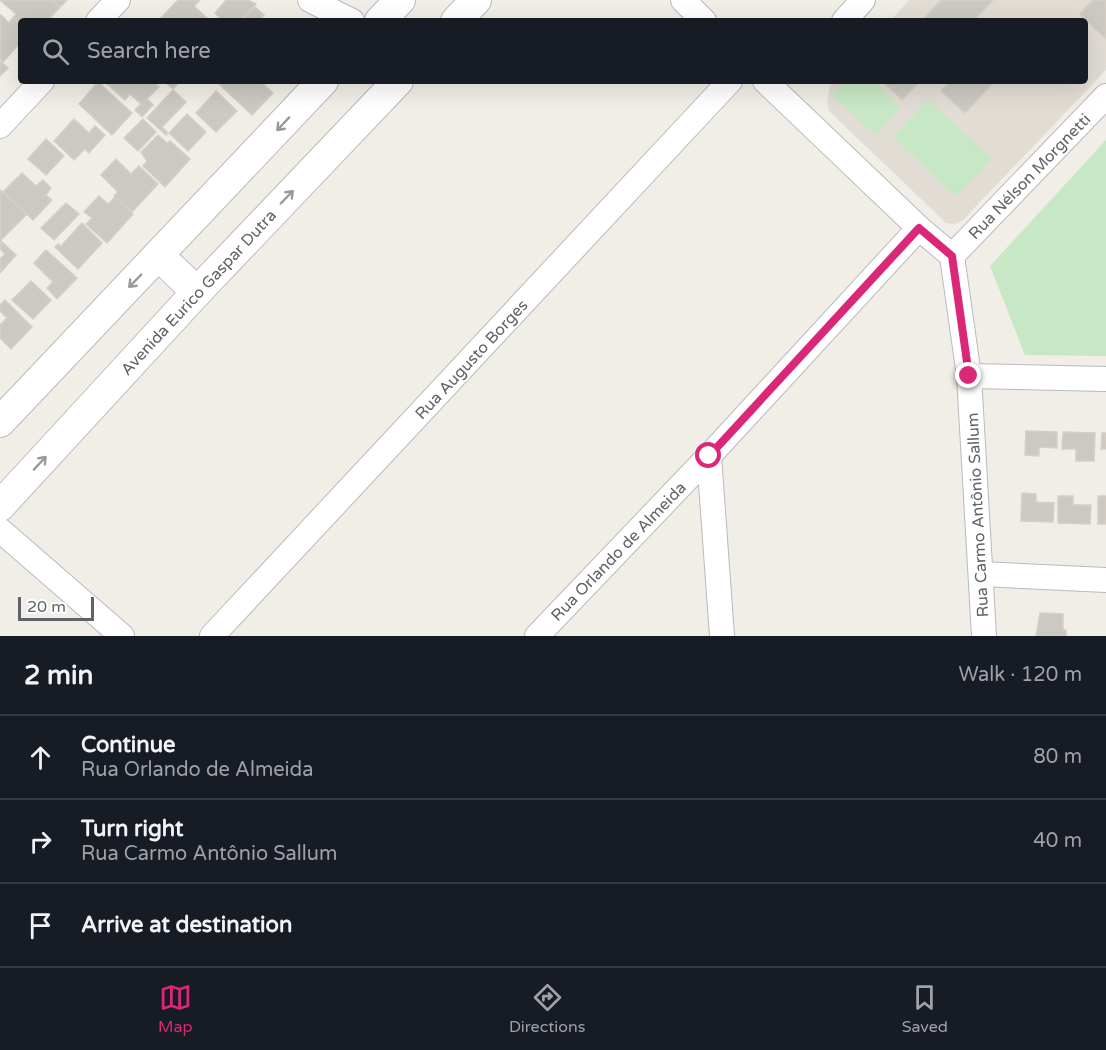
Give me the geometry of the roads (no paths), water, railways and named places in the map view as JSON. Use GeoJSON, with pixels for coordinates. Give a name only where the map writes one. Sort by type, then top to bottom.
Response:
{"type":"FeatureCollection","features":[{"type":"Feature","properties":{"kind":"street"},"geometry":{"type":"LineString","coordinates":[[101,18],[118,0]]}},
{"type":"Feature","properties":{"kind":"street"},"geometry":{"type":"LineString","coordinates":[[310,0],[346,18]]}},
{"type":"Feature","properties":{"kind":"street"},"geometry":{"type":"LineString","coordinates":[[383,18],[400,0]]}},
{"type":"Feature","properties":{"kind":"street"},"geometry":{"type":"LineString","coordinates":[[459,18],[476,0]]}},
{"type":"Feature","properties":{"kind":"street"},"geometry":{"type":"LineString","coordinates":[[683,0],[701,18]]}},
{"type":"Feature","properties":{"kind":"street"},"geometry":{"type":"LineString","coordinates":[[847,18],[864,0]]}},
{"type":"Feature","properties":{"kind":"street"},"geometry":{"type":"LineString","coordinates":[[0,126],[39,84]]}},
{"type":"Feature","properties":{"kind":"street"},"geometry":{"type":"LineString","coordinates":[[0,422],[320,84]]}},
{"type":"Feature","properties":{"kind":"street","name":"Avenida Eurico Gaspar Dutra"},"geometry":{"type":"LineString","coordinates":[[0,506],[197,292],[395,84]]}},
{"type":"Feature","properties":{"kind":"street","name":"Rua Augusto Borges"},"geometry":{"type":"LineString","coordinates":[[212,636],[727,84]]}},
{"type":"Feature","properties":{"kind":"street"},"geometry":{"type":"LineString","coordinates":[[776,85],[919,228],[952,256]]}},
{"type":"Feature","properties":{"kind":"street","name":"Rua Nélson Morgnetti"},"geometry":{"type":"LineString","coordinates":[[952,256],[1106,96]]}},
{"type":"Feature","properties":{"kind":"street","name":"Rua Orlando de Almeida"},"geometry":{"type":"LineString","coordinates":[[537,636],[709,456],[919,228]]}},
{"type":"Feature","properties":{"kind":"street"},"geometry":{"type":"LineString","coordinates":[[159,256],[197,292]]}},
{"type":"Feature","properties":{"kind":"street","name":"Rua Carmo Antônio Sallum"},"geometry":{"type":"LineString","coordinates":[[952,256],[969,376],[984,636]]}},
{"type":"Feature","properties":{"kind":"street"},"geometry":{"type":"LineString","coordinates":[[969,376],[1106,379]]}},
{"type":"Feature","properties":{"kind":"street"},"geometry":{"type":"LineString","coordinates":[[709,456],[722,636]]}},
{"type":"Feature","properties":{"kind":"street"},"geometry":{"type":"LineString","coordinates":[[0,530],[122,636]]}},
{"type":"Feature","properties":{"kind":"street"},"geometry":{"type":"LineString","coordinates":[[981,574],[1106,580]]}}]}
